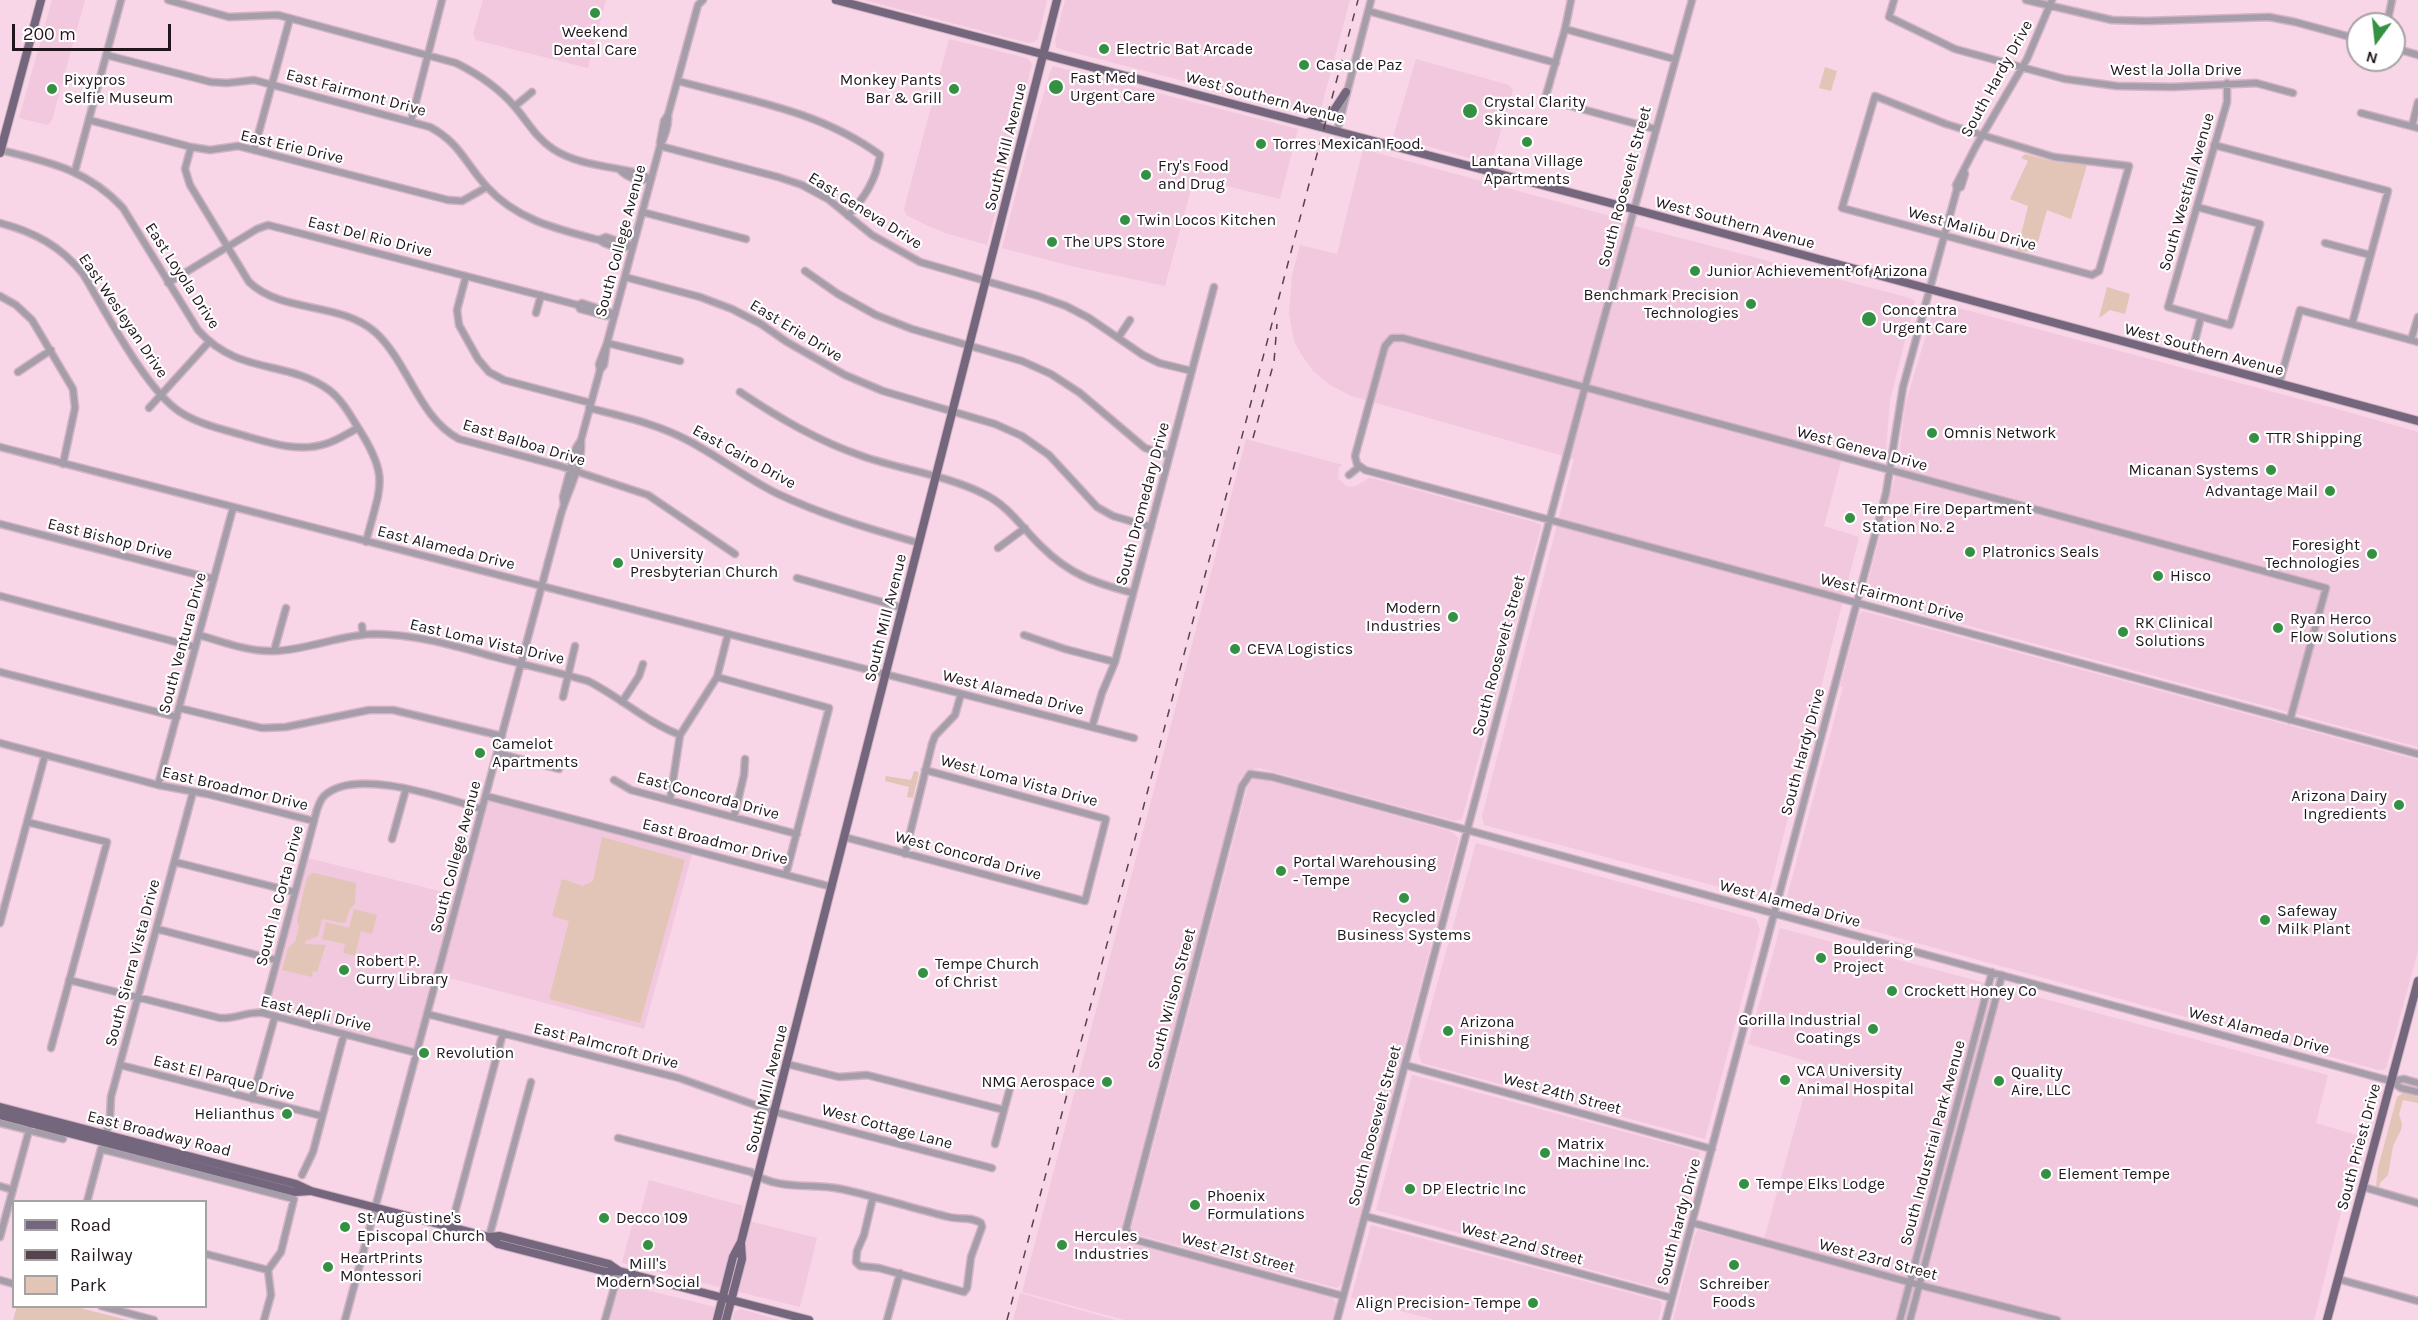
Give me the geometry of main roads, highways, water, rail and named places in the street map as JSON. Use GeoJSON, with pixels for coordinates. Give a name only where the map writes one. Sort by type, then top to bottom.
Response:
{"type":"FeatureCollection","features":[{"type":"Feature","properties":{"kind":"main road"},"geometry":{"type":"LineString","coordinates":[[0,151],[41,0]]}},
{"type":"Feature","properties":{"kind":"main road","name":"West Southern Avenue"},"geometry":{"type":"LineString","coordinates":[[836,0],[1633,209],[2418,421]]}},
{"type":"Feature","properties":{"kind":"main road","name":"South Mill Avenue"},"geometry":{"type":"LineString","coordinates":[[717,1320],[742,1258],[741,1242],[1057,0]]}},
{"type":"Feature","properties":{"kind":"main road"},"geometry":{"type":"LineString","coordinates":[[1307,123],[1331,115],[1346,92]]}},
{"type":"Feature","properties":{"kind":"main road","name":"South Priest Drive"},"geometry":{"type":"LineString","coordinates":[[2327,1320],[2418,981]]}},
{"type":"Feature","properties":{"kind":"main road","name":"East Broadway Road"},"geometry":{"type":"LineString","coordinates":[[0,1107],[104,1142]]}},
{"type":"Feature","properties":{"kind":"main road","name":"East Broadway Road"},"geometry":{"type":"LineString","coordinates":[[0,1115],[30,1127],[104,1142],[296,1192],[311,1191],[451,1227],[489,1238],[498,1244],[607,1272],[620,1271],[809,1320]]}},
{"type":"Feature","properties":{"kind":"main road","name":"South Mill Avenue"},"geometry":{"type":"LineString","coordinates":[[726,1320],[727,1299]]}},
{"type":"Feature","properties":{"kind":"railway"},"geometry":{"type":"LineString","coordinates":[[1007,1320],[1358,0]]}},
{"type":"Feature","properties":{"kind":"railway"},"geometry":{"type":"LineString","coordinates":[[1253,438],[1274,362],[1277,324]]}},
{"type":"Feature","properties":{"kind":"place","name":"Weekend Dental Care"},"geometry":{"type":"Point","coordinates":[595,13]}},
{"type":"Feature","properties":{"kind":"place","name":"Electric Bat Arcade"},"geometry":{"type":"Point","coordinates":[1104,49]}},
{"type":"Feature","properties":{"kind":"place","name":"Casa de Paz"},"geometry":{"type":"Point","coordinates":[1304,65]}},
{"type":"Feature","properties":{"kind":"place","name":"Fast Med Urgent Care"},"geometry":{"type":"Point","coordinates":[1056,87]}},
{"type":"Feature","properties":{"kind":"place","name":"Pixypros Selfie Museum"},"geometry":{"type":"Point","coordinates":[52,89]}},
{"type":"Feature","properties":{"kind":"place","name":"Monkey Pants Bar & Grill"},"geometry":{"type":"Point","coordinates":[954,89]}},
{"type":"Feature","properties":{"kind":"place","name":"Crystal Clarity Skincare"},"geometry":{"type":"Point","coordinates":[1470,111]}},
{"type":"Feature","properties":{"kind":"place","name":"Lantana Village Apartments"},"geometry":{"type":"Point","coordinates":[1527,142]}},
{"type":"Feature","properties":{"kind":"place","name":"Torres Mexican Food."},"geometry":{"type":"Point","coordinates":[1261,144]}},
{"type":"Feature","properties":{"kind":"place","name":"Fry's Food and Drug"},"geometry":{"type":"Point","coordinates":[1146,175]}},
{"type":"Feature","properties":{"kind":"place","name":"Twin Locos Kitchen"},"geometry":{"type":"Point","coordinates":[1125,220]}},
{"type":"Feature","properties":{"kind":"place","name":"The UPS Store"},"geometry":{"type":"Point","coordinates":[1052,242]}},
{"type":"Feature","properties":{"kind":"place","name":"Junior Achievement of Arizona"},"geometry":{"type":"Point","coordinates":[1695,271]}},
{"type":"Feature","properties":{"kind":"place","name":"Benchmark Precision Technologies"},"geometry":{"type":"Point","coordinates":[1751,304]}},
{"type":"Feature","properties":{"kind":"place","name":"Concentra Urgent Care"},"geometry":{"type":"Point","coordinates":[1869,319]}},
{"type":"Feature","properties":{"kind":"place","name":"Omnis Network"},"geometry":{"type":"Point","coordinates":[1932,433]}},
{"type":"Feature","properties":{"kind":"place","name":"TTR Shipping"},"geometry":{"type":"Point","coordinates":[2254,438]}},
{"type":"Feature","properties":{"kind":"place","name":"Micanan Systems"},"geometry":{"type":"Point","coordinates":[2271,470]}},
{"type":"Feature","properties":{"kind":"place","name":"Advantage Mail"},"geometry":{"type":"Point","coordinates":[2330,491]}},
{"type":"Feature","properties":{"kind":"place","name":"Tempe Fire Department Station No. 2"},"geometry":{"type":"Point","coordinates":[1850,518]}},
{"type":"Feature","properties":{"kind":"place","name":"Platronics Seals"},"geometry":{"type":"Point","coordinates":[1970,552]}},
{"type":"Feature","properties":{"kind":"place","name":"Foresight Technologies"},"geometry":{"type":"Point","coordinates":[2372,554]}},
{"type":"Feature","properties":{"kind":"place","name":"University Presbyterian Church"},"geometry":{"type":"Point","coordinates":[618,563]}},
{"type":"Feature","properties":{"kind":"place","name":"Hisco"},"geometry":{"type":"Point","coordinates":[2158,576]}},
{"type":"Feature","properties":{"kind":"place","name":"Modern Industries"},"geometry":{"type":"Point","coordinates":[1453,617]}},
{"type":"Feature","properties":{"kind":"place","name":"Ryan Herco Flow Solutions"},"geometry":{"type":"Point","coordinates":[2278,628]}},
{"type":"Feature","properties":{"kind":"place","name":"RK Clinical Solutions"},"geometry":{"type":"Point","coordinates":[2123,632]}},
{"type":"Feature","properties":{"kind":"place","name":"CEVA Logistics"},"geometry":{"type":"Point","coordinates":[1235,649]}},
{"type":"Feature","properties":{"kind":"place","name":"Camelot Apartments"},"geometry":{"type":"Point","coordinates":[480,753]}},
{"type":"Feature","properties":{"kind":"place","name":"Arizona Dairy Ingredients"},"geometry":{"type":"Point","coordinates":[2399,805]}},
{"type":"Feature","properties":{"kind":"place","name":"Portal Warehousing - Tempe"},"geometry":{"type":"Point","coordinates":[1281,871]}},
{"type":"Feature","properties":{"kind":"place","name":"Recycled Business Systems"},"geometry":{"type":"Point","coordinates":[1404,898]}},
{"type":"Feature","properties":{"kind":"place","name":"Safeway Milk Plant"},"geometry":{"type":"Point","coordinates":[2265,920]}},
{"type":"Feature","properties":{"kind":"place","name":"Bouldering Project"},"geometry":{"type":"Point","coordinates":[1821,958]}},
{"type":"Feature","properties":{"kind":"place","name":"Robert P. Curry Library"},"geometry":{"type":"Point","coordinates":[344,970]}},
{"type":"Feature","properties":{"kind":"place","name":"Tempe Church of Christ"},"geometry":{"type":"Point","coordinates":[923,973]}},
{"type":"Feature","properties":{"kind":"place","name":"Crockett Honey Co"},"geometry":{"type":"Point","coordinates":[1892,991]}},
{"type":"Feature","properties":{"kind":"place","name":"Gorilla Industrial Coatings"},"geometry":{"type":"Point","coordinates":[1873,1029]}},
{"type":"Feature","properties":{"kind":"place","name":"Arizona Finishing"},"geometry":{"type":"Point","coordinates":[1448,1031]}},
{"type":"Feature","properties":{"kind":"place","name":"Revolution"},"geometry":{"type":"Point","coordinates":[424,1053]}},
{"type":"Feature","properties":{"kind":"place","name":"VCA University Animal Hospital"},"geometry":{"type":"Point","coordinates":[1785,1080]}},
{"type":"Feature","properties":{"kind":"place","name":"Quality Aire, LLC"},"geometry":{"type":"Point","coordinates":[1999,1081]}},
{"type":"Feature","properties":{"kind":"place","name":"NMG Aerospace"},"geometry":{"type":"Point","coordinates":[1107,1082]}},
{"type":"Feature","properties":{"kind":"place","name":"Helianthus"},"geometry":{"type":"Point","coordinates":[287,1114]}},
{"type":"Feature","properties":{"kind":"place","name":"Matrix Machine Inc."},"geometry":{"type":"Point","coordinates":[1545,1153]}},
{"type":"Feature","properties":{"kind":"place","name":"Element Tempe"},"geometry":{"type":"Point","coordinates":[2046,1174]}},
{"type":"Feature","properties":{"kind":"place","name":"Tempe Elks Lodge"},"geometry":{"type":"Point","coordinates":[1744,1184]}},
{"type":"Feature","properties":{"kind":"place","name":"DP Electric Inc"},"geometry":{"type":"Point","coordinates":[1410,1189]}},
{"type":"Feature","properties":{"kind":"place","name":"Phoenix Formulations"},"geometry":{"type":"Point","coordinates":[1195,1205]}},
{"type":"Feature","properties":{"kind":"place","name":"Decco 109"},"geometry":{"type":"Point","coordinates":[604,1218]}},
{"type":"Feature","properties":{"kind":"place","name":"St Augustine's Episcopal Church"},"geometry":{"type":"Point","coordinates":[345,1227]}},
{"type":"Feature","properties":{"kind":"place","name":"Mill's Modern Social"},"geometry":{"type":"Point","coordinates":[648,1245]}},
{"type":"Feature","properties":{"kind":"place","name":"Hercules Industries"},"geometry":{"type":"Point","coordinates":[1062,1245]}},
{"type":"Feature","properties":{"kind":"place","name":"Schreiber Foods"},"geometry":{"type":"Point","coordinates":[1734,1265]}},
{"type":"Feature","properties":{"kind":"place","name":"HeartPrints Montessori"},"geometry":{"type":"Point","coordinates":[328,1267]}},
{"type":"Feature","properties":{"kind":"place","name":"Align Precision- Tempe"},"geometry":{"type":"Point","coordinates":[1533,1303]}}]}
